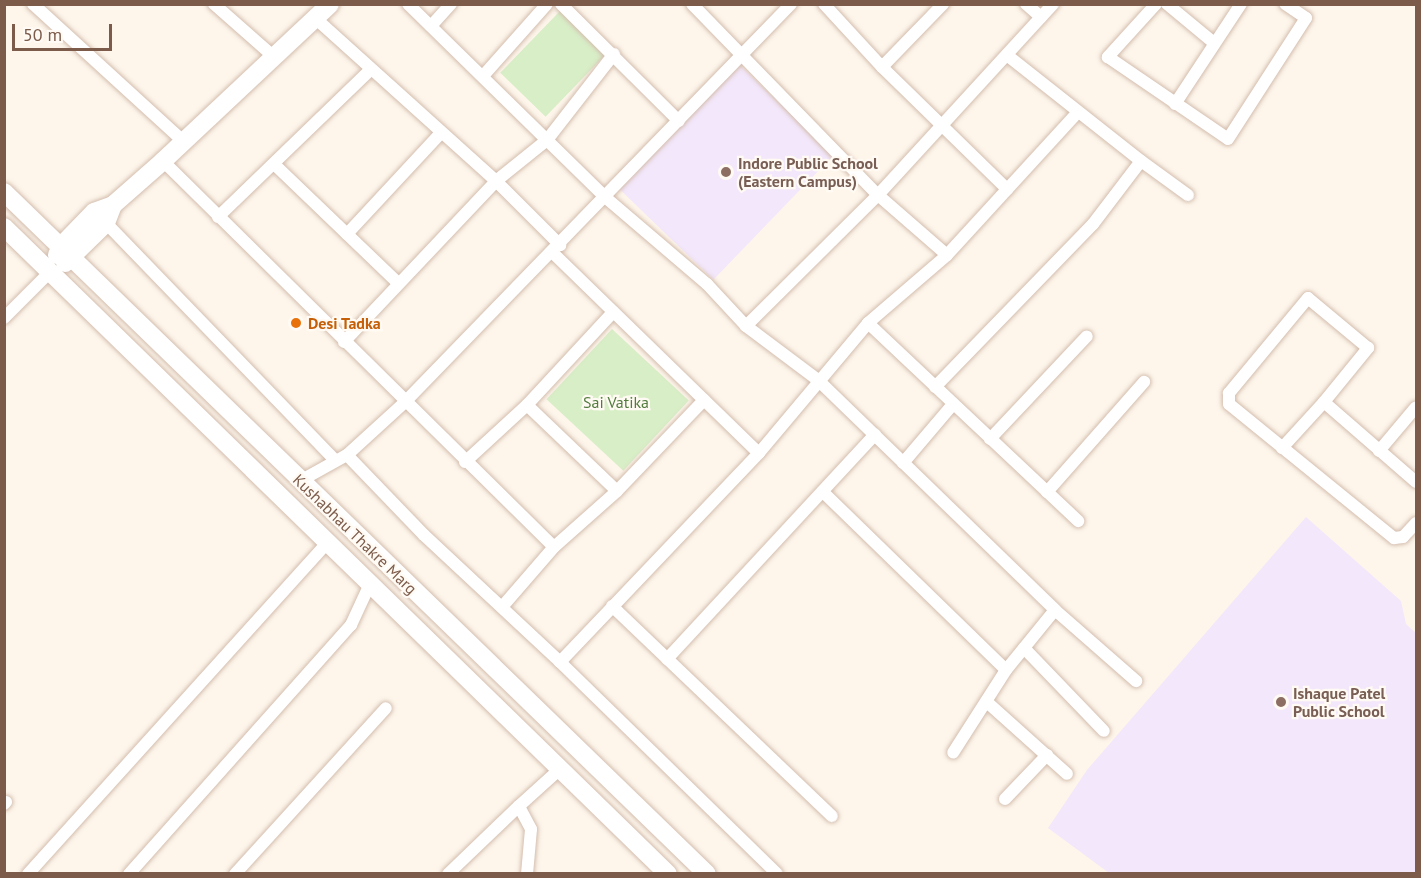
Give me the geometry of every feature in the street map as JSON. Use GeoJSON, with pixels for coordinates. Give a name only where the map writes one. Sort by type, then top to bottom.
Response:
{"type":"FeatureCollection","features":[{"type":"Feature","properties":{"kind":"main road"},"geometry":{"type":"LineString","coordinates":[[51,271],[94,212],[113,205],[163,161],[324,8]]}},
{"type":"Feature","properties":{"kind":"main road","name":"Kushabhau Thakre Marg"},"geometry":{"type":"LineString","coordinates":[[4,192],[707,873]]}},
{"type":"Feature","properties":{"kind":"main road"},"geometry":{"type":"LineString","coordinates":[[67,251],[106,223],[113,205]]}},
{"type":"Feature","properties":{"kind":"main road","name":"Kushabhau Thakre Marg"},"geometry":{"type":"LineString","coordinates":[[4,226],[369,586],[668,873]]}},
{"type":"Feature","properties":{"kind":"street"},"geometry":{"type":"LineString","coordinates":[[33,4],[184,142]]}},
{"type":"Feature","properties":{"kind":"street"},"geometry":{"type":"LineString","coordinates":[[214,4],[273,56]]}},
{"type":"Feature","properties":{"kind":"street"},"geometry":{"type":"LineString","coordinates":[[408,4],[605,197],[707,284],[746,326],[818,380],[1055,610],[1136,681]]}},
{"type":"Feature","properties":{"kind":"street"},"geometry":{"type":"LineString","coordinates":[[431,26],[451,4]]}},
{"type":"Feature","properties":{"kind":"street"},"geometry":{"type":"LineString","coordinates":[[483,76],[547,4]]}},
{"type":"Feature","properties":{"kind":"street"},"geometry":{"type":"LineString","coordinates":[[561,4],[614,54],[679,121]]}},
{"type":"Feature","properties":{"kind":"street"},"geometry":{"type":"LineString","coordinates":[[692,4],[878,195],[947,255]]}},
{"type":"Feature","properties":{"kind":"street"},"geometry":{"type":"LineString","coordinates":[[300,481],[341,457],[404,403],[743,57],[792,4]]}},
{"type":"Feature","properties":{"kind":"street"},"geometry":{"type":"LineString","coordinates":[[824,4],[882,67],[1007,189]]}},
{"type":"Feature","properties":{"kind":"street"},"geometry":{"type":"LineString","coordinates":[[882,67],[943,4]]}},
{"type":"Feature","properties":{"kind":"street"},"geometry":{"type":"LineString","coordinates":[[1026,4],[1041,17]]}},
{"type":"Feature","properties":{"kind":"street"},"geometry":{"type":"LineString","coordinates":[[746,326],[878,195],[1053,4]]}},
{"type":"Feature","properties":{"kind":"street"},"geometry":{"type":"LineString","coordinates":[[1156,4],[1108,57],[1228,139],[1306,18],[1285,4]]}},
{"type":"Feature","properties":{"kind":"street"},"geometry":{"type":"LineString","coordinates":[[1167,4],[1214,43]]}},
{"type":"Feature","properties":{"kind":"street"},"geometry":{"type":"LineString","coordinates":[[1175,104],[1241,4]]}},
{"type":"Feature","properties":{"kind":"street"},"geometry":{"type":"LineString","coordinates":[[324,8],[370,70],[496,181],[614,312],[759,453]]}},
{"type":"Feature","properties":{"kind":"street"},"geometry":{"type":"LineString","coordinates":[[344,342],[496,181],[547,140],[614,54]]}},
{"type":"Feature","properties":{"kind":"street"},"geometry":{"type":"LineString","coordinates":[[1007,54],[1077,113],[1188,195]]}},
{"type":"Feature","properties":{"kind":"street"},"geometry":{"type":"LineString","coordinates":[[218,217],[370,70]]}},
{"type":"Feature","properties":{"kind":"street"},"geometry":{"type":"LineString","coordinates":[[560,662],[759,453],[868,323],[947,255],[1077,113]]}},
{"type":"Feature","properties":{"kind":"street"},"geometry":{"type":"LineString","coordinates":[[347,234],[441,133]]}},
{"type":"Feature","properties":{"kind":"street"},"geometry":{"type":"LineString","coordinates":[[163,161],[404,403],[554,547]]}},
{"type":"Feature","properties":{"kind":"street"},"geometry":{"type":"LineString","coordinates":[[935,387],[1093,224],[1142,161]]}},
{"type":"Feature","properties":{"kind":"street"},"geometry":{"type":"LineString","coordinates":[[274,164],[398,283]]}},
{"type":"Feature","properties":{"kind":"street"},"geometry":{"type":"LineString","coordinates":[[106,223],[341,457],[560,662],[777,873]]}},
{"type":"Feature","properties":{"kind":"street"},"geometry":{"type":"LineString","coordinates":[[4,318],[51,271]]}},
{"type":"Feature","properties":{"kind":"street"},"geometry":{"type":"LineString","coordinates":[[1282,448],[1368,348],[1308,298],[1227,398],[1229,404],[1282,448],[1394,538],[1403,537],[1416,523]]}},
{"type":"Feature","properties":{"kind":"street"},"geometry":{"type":"LineString","coordinates":[[4,300],[15,309]]}},
{"type":"Feature","properties":{"kind":"street"},"geometry":{"type":"LineString","coordinates":[[465,462],[527,405],[614,312]]}},
{"type":"Feature","properties":{"kind":"street"},"geometry":{"type":"LineString","coordinates":[[868,323],[1078,521]]}},
{"type":"Feature","properties":{"kind":"street"},"geometry":{"type":"LineString","coordinates":[[990,439],[1086,336]]}},
{"type":"Feature","properties":{"kind":"street"},"geometry":{"type":"LineString","coordinates":[[1047,492],[1144,382]]}},
{"type":"Feature","properties":{"kind":"street"},"geometry":{"type":"LineString","coordinates":[[502,607],[554,547],[617,491],[704,400]]}},
{"type":"Feature","properties":{"kind":"street"},"geometry":{"type":"LineString","coordinates":[[1323,402],[1416,482]]}},
{"type":"Feature","properties":{"kind":"street"},"geometry":{"type":"LineString","coordinates":[[903,463],[953,404]]}},
{"type":"Feature","properties":{"kind":"street"},"geometry":{"type":"LineString","coordinates":[[527,405],[617,491]]}},
{"type":"Feature","properties":{"kind":"street"},"geometry":{"type":"LineString","coordinates":[[1378,451],[1416,407]]}},
{"type":"Feature","properties":{"kind":"street"},"geometry":{"type":"LineString","coordinates":[[667,659],[824,492],[875,434]]}},
{"type":"Feature","properties":{"kind":"street"},"geometry":{"type":"LineString","coordinates":[[824,492],[1006,670]]}},
{"type":"Feature","properties":{"kind":"street"},"geometry":{"type":"LineString","coordinates":[[28,873],[326,544]]}},
{"type":"Feature","properties":{"kind":"street"},"geometry":{"type":"LineString","coordinates":[[129,873],[351,625],[369,586]]}},
{"type":"Feature","properties":{"kind":"street"},"geometry":{"type":"LineString","coordinates":[[612,606],[832,816]]}},
{"type":"Feature","properties":{"kind":"street"},"geometry":{"type":"LineString","coordinates":[[953,753],[988,703],[1006,670],[1055,610]]}},
{"type":"Feature","properties":{"kind":"street"},"geometry":{"type":"LineString","coordinates":[[1024,648],[1104,731]]}},
{"type":"Feature","properties":{"kind":"street"},"geometry":{"type":"LineString","coordinates":[[988,703],[1067,774]]}},
{"type":"Feature","properties":{"kind":"street"},"geometry":{"type":"LineString","coordinates":[[235,873],[386,708]]}},
{"type":"Feature","properties":{"kind":"street"},"geometry":{"type":"LineString","coordinates":[[1005,799],[1047,755]]}},
{"type":"Feature","properties":{"kind":"street"},"geometry":{"type":"LineString","coordinates":[[447,873],[561,768]]}},
{"type":"Feature","properties":{"kind":"street"},"geometry":{"type":"LineString","coordinates":[[519,806],[531,830],[527,873]]}},
{"type":"Feature","properties":{"kind":"shaded area","name":"Indore Public School (Eastern Campus)"},"geometry":{"type":"Polygon","coordinates":[[[740,65],[834,155],[713,280],[620,189],[740,65]]]}},
{"type":"Feature","properties":{"kind":"shaded area","name":"Ishaque Patel Public School"},"geometry":{"type":"Polygon","coordinates":[[[1306,517],[1401,601],[1406,624],[1416,633],[1416,873],[1109,873],[1048,828],[1087,770],[1306,517]]]}},
{"type":"Feature","properties":{"kind":"green space"},"geometry":{"type":"Polygon","coordinates":[[[560,11],[605,55],[546,117],[500,73],[560,11]]]}},
{"type":"Feature","properties":{"kind":"green space","name":"Sai Vatika"},"geometry":{"type":"Polygon","coordinates":[[[612,329],[689,401],[623,471],[547,399],[612,329]]]}},
{"type":"Feature","properties":{"kind":"place","name":"Indore Public School (Eastern Campus)"},"geometry":{"type":"Point","coordinates":[726,172]}},
{"type":"Feature","properties":{"kind":"place","name":"Desi Tadka"},"geometry":{"type":"Point","coordinates":[296,323]}},
{"type":"Feature","properties":{"kind":"place","name":"Ishaque Patel Public School"},"geometry":{"type":"Point","coordinates":[1281,702]}}]}
